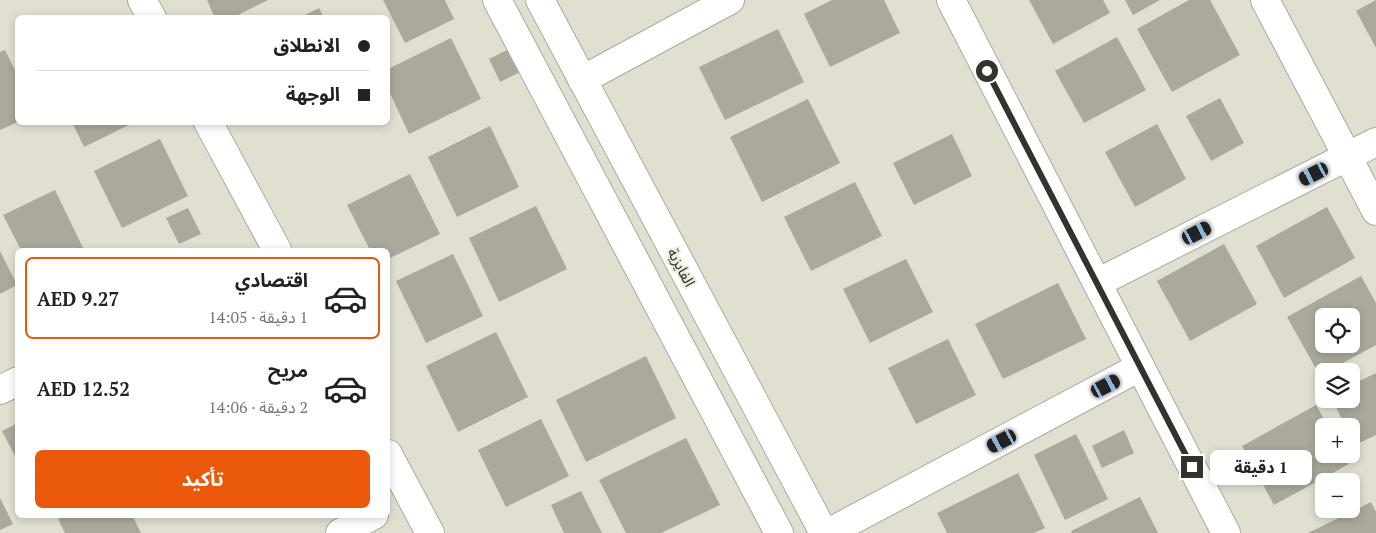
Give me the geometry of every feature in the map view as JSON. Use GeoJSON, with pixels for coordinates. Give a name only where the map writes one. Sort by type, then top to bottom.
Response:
{"type":"FeatureCollection","features":[{"type":"Feature","properties":{"kind":"street"},"geometry":{"type":"LineString","coordinates":[[142,0],[150,15]]}},
{"type":"Feature","properties":{"kind":"street"},"geometry":{"type":"LineString","coordinates":[[497,0],[779,533]]}},
{"type":"Feature","properties":{"kind":"street","name":"الفايزية"},"geometry":{"type":"LineString","coordinates":[[540,0],[824,533]]}},
{"type":"Feature","properties":{"kind":"street"},"geometry":{"type":"LineString","coordinates":[[582,80],[730,0]]}},
{"type":"Feature","properties":{"kind":"street"},"geometry":{"type":"LineString","coordinates":[[951,0],[1226,533]]}},
{"type":"Feature","properties":{"kind":"street"},"geometry":{"type":"LineString","coordinates":[[1265,0],[1376,211]]}},
{"type":"Feature","properties":{"kind":"street"},"geometry":{"type":"LineString","coordinates":[[210,125],[272,248]]}},
{"type":"Feature","properties":{"kind":"street"},"geometry":{"type":"LineString","coordinates":[[1097,283],[1348,158],[1376,142]]}},
{"type":"Feature","properties":{"kind":"street"},"geometry":{"type":"LineString","coordinates":[[828,533],[1140,367]]}},
{"type":"Feature","properties":{"kind":"street"},"geometry":{"type":"LineString","coordinates":[[0,390],[15,382]]}},
{"type":"Feature","properties":{"kind":"street"},"geometry":{"type":"LineString","coordinates":[[390,463],[399,502],[430,533]]}},
{"type":"Feature","properties":{"kind":"street"},"geometry":{"type":"LineString","coordinates":[[340,533],[368,518]]}},
{"type":"Feature","properties":{"kind":"building"},"geometry":{"type":"Polygon","coordinates":[[[207,0],[268,0],[238,15],[214,15],[207,0]]]}},
{"type":"Feature","properties":{"kind":"building"},"geometry":{"type":"Polygon","coordinates":[[[383,0],[445,0],[454,19],[405,43],[383,0]]]}},
{"type":"Feature","properties":{"kind":"building"},"geometry":{"type":"Polygon","coordinates":[[[832,0],[884,0],[900,33],[830,67],[804,14],[832,0]]]}},
{"type":"Feature","properties":{"kind":"building"},"geometry":{"type":"Polygon","coordinates":[[[1029,0],[1103,0],[1110,13],[1053,44],[1029,0]]]}},
{"type":"Feature","properties":{"kind":"building"},"geometry":{"type":"Polygon","coordinates":[[[1125,0],[1160,0],[1133,15],[1125,0]]]}},
{"type":"Feature","properties":{"kind":"building"},"geometry":{"type":"Polygon","coordinates":[[[1189,0],[1210,0],[1240,55],[1172,92],[1137,29],[1189,0]]]}},
{"type":"Feature","properties":{"kind":"building"},"geometry":{"type":"Polygon","coordinates":[[[1376,0],[1376,48],[1356,11],[1376,0]]]}},
{"type":"Feature","properties":{"kind":"building"},"geometry":{"type":"Polygon","coordinates":[[[319,8],[322,15],[305,15],[319,8]]]}},
{"type":"Feature","properties":{"kind":"building"},"geometry":{"type":"Polygon","coordinates":[[[778,29],[804,82],[725,120],[699,67],[778,29]]]}},
{"type":"Feature","properties":{"kind":"building"},"geometry":{"type":"Polygon","coordinates":[[[1117,37],[1146,90],[1084,123],[1055,71],[1117,37]]]}},
{"type":"Feature","properties":{"kind":"building"},"geometry":{"type":"Polygon","coordinates":[[[451,38],[481,99],[409,134],[390,93],[390,68],[451,38]]]}},
{"type":"Feature","properties":{"kind":"building"},"geometry":{"type":"Polygon","coordinates":[[[513,47],[524,70],[500,82],[489,59],[513,47]]]}},
{"type":"Feature","properties":{"kind":"building"},"geometry":{"type":"Polygon","coordinates":[[[5,50],[15,70],[15,123],[0,130],[0,52],[5,50]]]}},
{"type":"Feature","properties":{"kind":"building"},"geometry":{"type":"Polygon","coordinates":[[[1220,98],[1244,143],[1211,161],[1186,116],[1220,98]]]}},
{"type":"Feature","properties":{"kind":"building"},"geometry":{"type":"Polygon","coordinates":[[[808,99],[840,163],[762,202],[730,137],[808,99]]]}},
{"type":"Feature","properties":{"kind":"building"},"geometry":{"type":"Polygon","coordinates":[[[1157,124],[1186,179],[1135,207],[1105,152],[1157,124]]]}},
{"type":"Feature","properties":{"kind":"building"},"geometry":{"type":"Polygon","coordinates":[[[73,125],[129,125],[84,147],[73,125]]]}},
{"type":"Feature","properties":{"kind":"building"},"geometry":{"type":"Polygon","coordinates":[[[490,126],[519,187],[457,217],[428,157],[490,126]]]}},
{"type":"Feature","properties":{"kind":"building"},"geometry":{"type":"Polygon","coordinates":[[[952,134],[972,176],[914,205],[893,163],[952,134]]]}},
{"type":"Feature","properties":{"kind":"building"},"geometry":{"type":"Polygon","coordinates":[[[160,139],[188,196],[122,228],[94,171],[160,139]]]}},
{"type":"Feature","properties":{"kind":"building"},"geometry":{"type":"Polygon","coordinates":[[[410,174],[440,234],[390,258],[390,248],[369,248],[347,205],[410,174]]]}},
{"type":"Feature","properties":{"kind":"building"},"geometry":{"type":"Polygon","coordinates":[[[855,182],[882,236],[811,271],[784,217],[855,182]]]}},
{"type":"Feature","properties":{"kind":"building"},"geometry":{"type":"Polygon","coordinates":[[[55,190],[83,248],[20,248],[3,215],[55,190]]]}},
{"type":"Feature","properties":{"kind":"building"},"geometry":{"type":"Polygon","coordinates":[[[536,206],[567,269],[499,302],[469,238],[536,206]]]}},
{"type":"Feature","properties":{"kind":"building"},"geometry":{"type":"Polygon","coordinates":[[[1327,207],[1355,258],[1284,298],[1256,246],[1327,207]]]}},
{"type":"Feature","properties":{"kind":"building"},"geometry":{"type":"Polygon","coordinates":[[[188,208],[201,234],[179,244],[166,218],[188,208]]]}},
{"type":"Feature","properties":{"kind":"building"},"geometry":{"type":"Polygon","coordinates":[[[1224,244],[1257,304],[1190,341],[1157,281],[1224,244]]]}},
{"type":"Feature","properties":{"kind":"building"},"geometry":{"type":"Polygon","coordinates":[[[0,251],[15,281],[15,286],[0,294],[0,251]]]}},
{"type":"Feature","properties":{"kind":"building"},"geometry":{"type":"Polygon","coordinates":[[[453,254],[483,316],[426,343],[396,281],[453,254]]]}},
{"type":"Feature","properties":{"kind":"building"},"geometry":{"type":"Polygon","coordinates":[[[906,259],[933,312],[870,343],[843,289],[906,259]]]}},
{"type":"Feature","properties":{"kind":"building"},"geometry":{"type":"Polygon","coordinates":[[[1361,276],[1376,303],[1376,345],[1343,363],[1315,363],[1315,367],[1287,317],[1361,276]]]}},
{"type":"Feature","properties":{"kind":"building"},"geometry":{"type":"Polygon","coordinates":[[[1058,283],[1086,339],[1003,379],[975,324],[1058,283]]]}},
{"type":"Feature","properties":{"kind":"building"},"geometry":{"type":"Polygon","coordinates":[[[496,332],[528,397],[458,432],[426,366],[496,332]]]}},
{"type":"Feature","properties":{"kind":"building"},"geometry":{"type":"Polygon","coordinates":[[[948,339],[976,395],[916,424],[888,368],[948,339]]]}},
{"type":"Feature","properties":{"kind":"building"},"geometry":{"type":"Polygon","coordinates":[[[646,356],[676,418],[586,462],[556,400],[646,356]]]}},
{"type":"Feature","properties":{"kind":"building"},"geometry":{"type":"Polygon","coordinates":[[[1376,373],[1376,435],[1360,443],[1360,418],[1341,418],[1336,408],[1360,408],[1360,381],[1376,373]]]}},
{"type":"Feature","properties":{"kind":"building"},"geometry":{"type":"Polygon","coordinates":[[[1315,406],[1323,418],[1315,418],[1315,463],[1349,464],[1333,473],[1315,473],[1315,483],[1274,505],[1242,446],[1315,406]]]}},
{"type":"Feature","properties":{"kind":"building"},"geometry":{"type":"Polygon","coordinates":[[[541,419],[569,476],[506,507],[478,450],[541,419]]]}},
{"type":"Feature","properties":{"kind":"building"},"geometry":{"type":"Polygon","coordinates":[[[15,424],[15,456],[2,431],[15,424]]]}},
{"type":"Feature","properties":{"kind":"building"},"geometry":{"type":"Polygon","coordinates":[[[1124,430],[1134,453],[1102,468],[1092,446],[1124,430]]]}},
{"type":"Feature","properties":{"kind":"building"},"geometry":{"type":"Polygon","coordinates":[[[1076,434],[1108,499],[1065,520],[1034,455],[1076,434]]]}},
{"type":"Feature","properties":{"kind":"building"},"geometry":{"type":"Polygon","coordinates":[[[686,438],[720,505],[661,533],[626,533],[599,480],[686,438]]]}},
{"type":"Feature","properties":{"kind":"building"},"geometry":{"type":"Polygon","coordinates":[[[1018,473],[1045,528],[1034,533],[947,533],[937,513],[1018,473]]]}},
{"type":"Feature","properties":{"kind":"building"},"geometry":{"type":"Polygon","coordinates":[[[581,491],[602,533],[564,533],[551,505],[581,491]]]}},
{"type":"Feature","properties":{"kind":"building"},"geometry":{"type":"Polygon","coordinates":[[[1140,497],[1158,533],[1072,533],[1071,531],[1140,497]]]}},
{"type":"Feature","properties":{"kind":"building"},"geometry":{"type":"Polygon","coordinates":[[[0,498],[13,524],[0,530],[0,498]]]}},
{"type":"Feature","properties":{"kind":"building"},"geometry":{"type":"Polygon","coordinates":[[[1371,502],[1376,512],[1376,533],[1308,533],[1338,518],[1360,518],[1360,507],[1371,502]]]}},
{"type":"Feature","properties":{"kind":"building"},"geometry":{"type":"Polygon","coordinates":[[[134,518],[141,533],[65,533],[58,519],[134,518]]]}},
{"type":"Feature","properties":{"kind":"route"},"geometry":{"type":"LineString","coordinates":[[987,71],[1192,467]]}}]}
